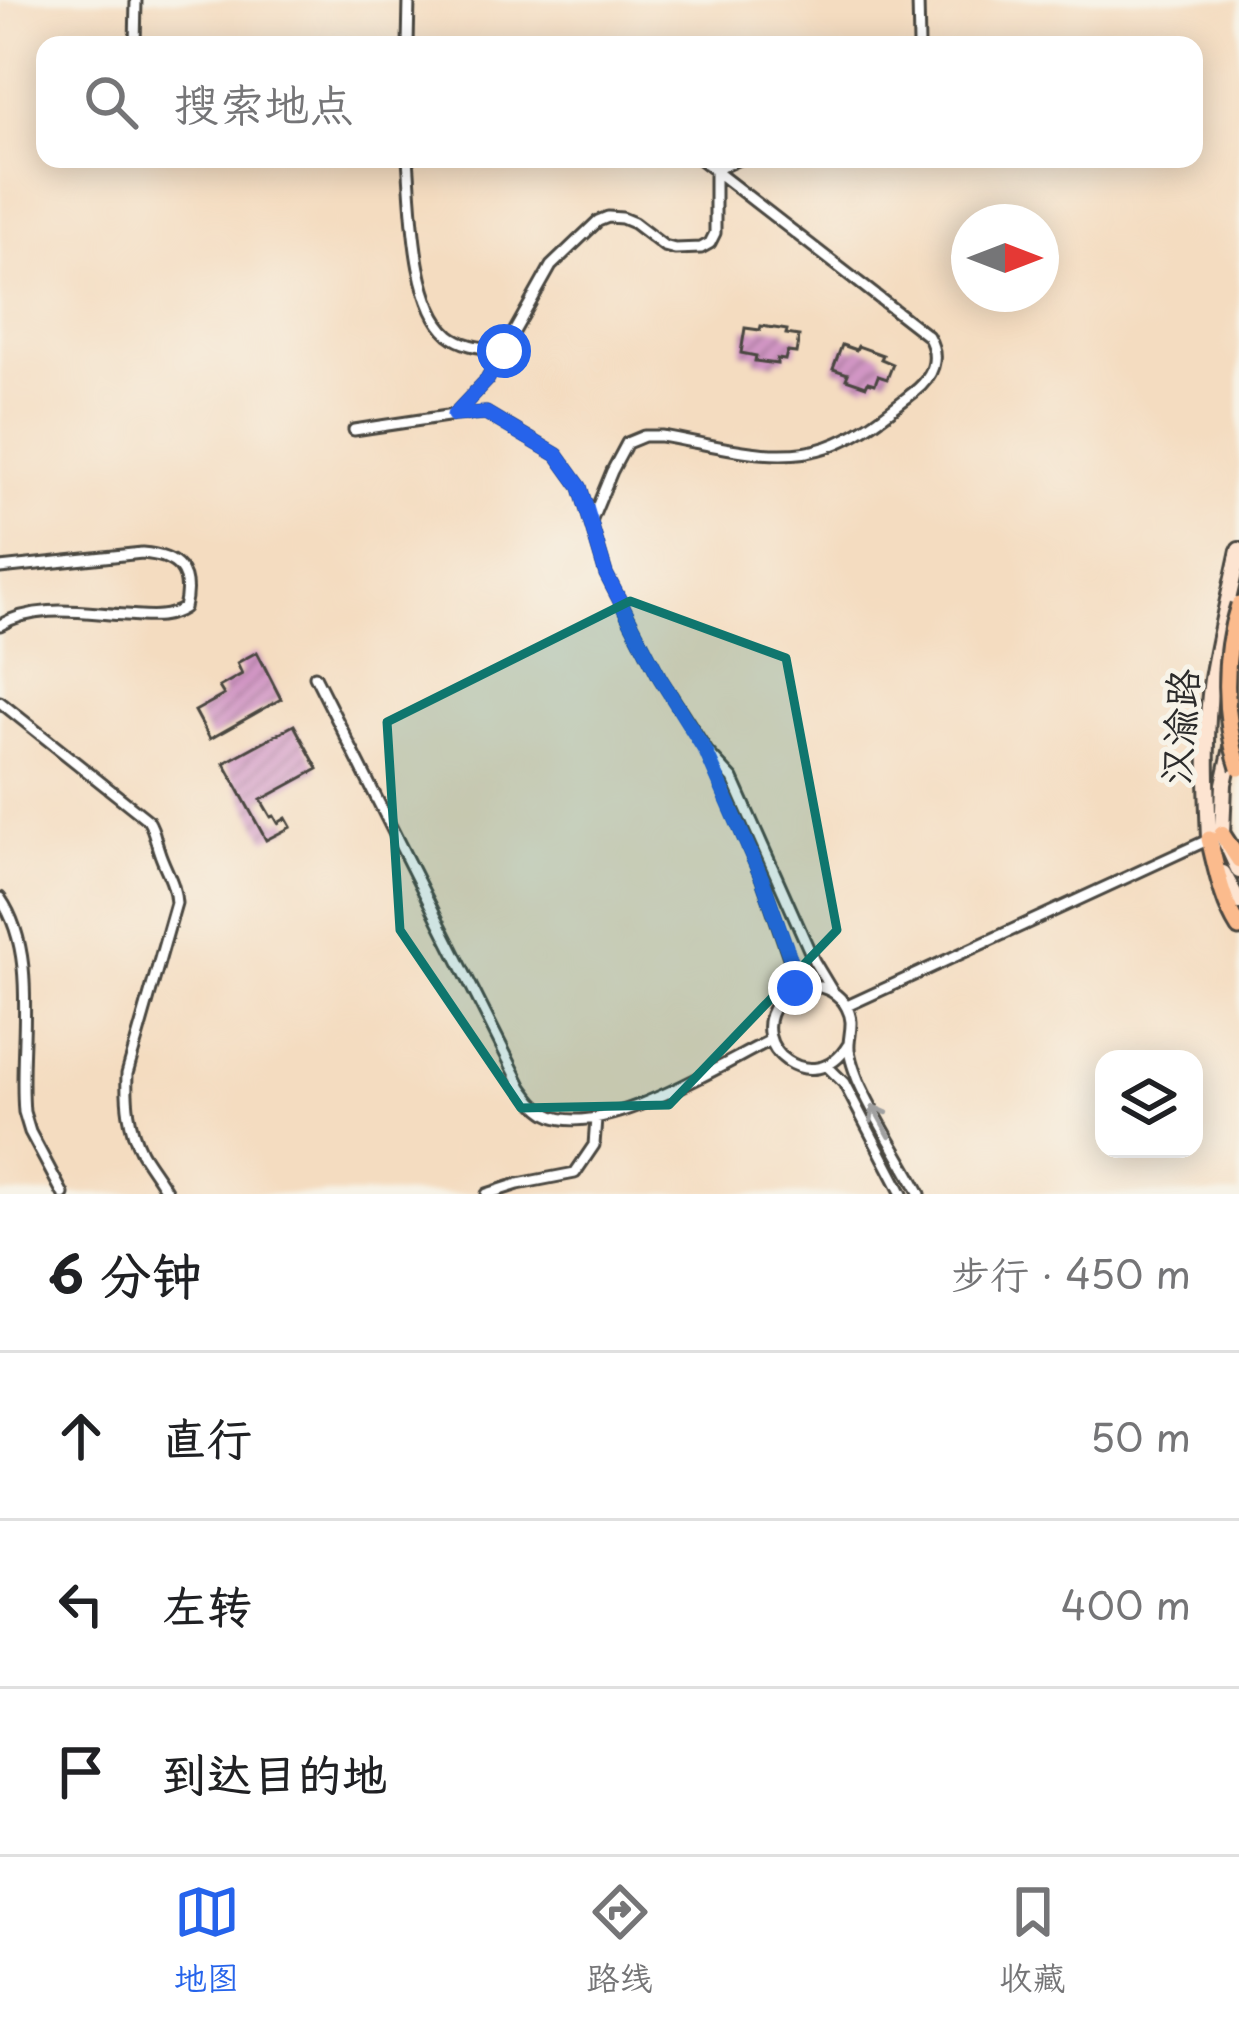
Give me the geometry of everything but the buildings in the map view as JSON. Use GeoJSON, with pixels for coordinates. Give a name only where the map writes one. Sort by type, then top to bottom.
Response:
{"type":"FeatureCollection","features":[{"type":"Feature","properties":{"kind":"main road"},"geometry":{"type":"LineString","coordinates":[[1239,605],[1228,651],[1227,687],[1239,767]]}},
{"type":"Feature","properties":{"kind":"main road"},"geometry":{"type":"LineString","coordinates":[[1216,837],[1239,860]]}},
{"type":"Feature","properties":{"kind":"main road"},"geometry":{"type":"LineString","coordinates":[[1216,837],[1221,888],[1239,928]]}},
{"type":"Feature","properties":{"kind":"street"},"geometry":{"type":"LineString","coordinates":[[135,36],[136,0]]}},
{"type":"Feature","properties":{"kind":"street"},"geometry":{"type":"LineString","coordinates":[[408,36],[409,0]]}},
{"type":"Feature","properties":{"kind":"street"},"geometry":{"type":"LineString","coordinates":[[918,0],[919,36]]}},
{"type":"Feature","properties":{"kind":"street"},"geometry":{"type":"LineString","coordinates":[[409,168],[415,248],[437,320],[456,339],[504,351]]}},
{"type":"Feature","properties":{"kind":"street"},"geometry":{"type":"LineString","coordinates":[[591,522],[627,443],[661,436],[766,453],[825,448],[881,418],[926,382],[935,365],[935,349],[928,336],[712,168]]}},
{"type":"Feature","properties":{"kind":"street"},"geometry":{"type":"LineString","coordinates":[[715,170],[719,168]]}},
{"type":"Feature","properties":{"kind":"street"},"geometry":{"type":"LineString","coordinates":[[454,415],[487,380],[551,266],[598,221],[622,218],[675,249],[710,243],[715,233],[715,170]]}},
{"type":"Feature","properties":{"kind":"street"},"geometry":{"type":"LineString","coordinates":[[354,430],[486,413],[557,455],[580,487],[606,574],[660,678],[706,752],[762,879],[794,969],[795,988]]}},
{"type":"Feature","properties":{"kind":"street","name":"汉渝路"},"geometry":{"type":"LineString","coordinates":[[1239,550],[1212,681],[1207,772],[1216,837],[1239,871]]}},
{"type":"Feature","properties":{"kind":"street"},"geometry":{"type":"LineString","coordinates":[[0,568],[159,554],[181,568],[187,596],[184,608],[162,617],[48,611],[0,625]]}},
{"type":"Feature","properties":{"kind":"street"},"geometry":{"type":"LineString","coordinates":[[315,676],[533,1102],[550,1115],[571,1121],[624,1113],[771,1040]]}},
{"type":"Feature","properties":{"kind":"street"},"geometry":{"type":"LineString","coordinates":[[0,702],[148,820],[172,876],[176,903],[128,1074],[127,1093],[134,1135],[168,1194]]}},
{"type":"Feature","properties":{"kind":"street","name":"汉渝路"},"geometry":{"type":"LineString","coordinates":[[1216,837],[1239,715]]}},
{"type":"Feature","properties":{"kind":"street"},"geometry":{"type":"LineString","coordinates":[[706,752],[733,779],[814,962],[852,1019],[848,1046],[827,1066],[800,1068],[787,1062],[771,1040],[773,1010],[795,988],[832,991]]}},
{"type":"Feature","properties":{"kind":"street"},"geometry":{"type":"LineString","coordinates":[[847,1006],[1216,837],[1228,884],[1239,902]]}},
{"type":"Feature","properties":{"kind":"street"},"geometry":{"type":"LineString","coordinates":[[0,898],[20,942],[24,974],[24,1112],[62,1194]]}},
{"type":"Feature","properties":{"kind":"street"},"geometry":{"type":"LineString","coordinates":[[848,1046],[857,1078],[920,1194]]}},
{"type":"Feature","properties":{"kind":"street"},"geometry":{"type":"LineString","coordinates":[[827,1066],[844,1083],[902,1194]]}},
{"type":"Feature","properties":{"kind":"street"},"geometry":{"type":"LineString","coordinates":[[487,1194],[575,1172],[594,1145],[596,1120]]}},
{"type":"Feature","properties":{"kind":"highlighted area"},"geometry":{"type":"Polygon","coordinates":[[[630,601],[786,658],[837,930],[669,1105],[521,1108],[400,930],[387,722],[630,601]]]}},
{"type":"Feature","properties":{"kind":"route"},"geometry":{"type":"LineString","coordinates":[[504,351],[487,380],[454,415],[486,413],[557,455],[580,487],[606,574],[660,678],[706,752],[762,879],[794,969],[795,988]]}}]}
